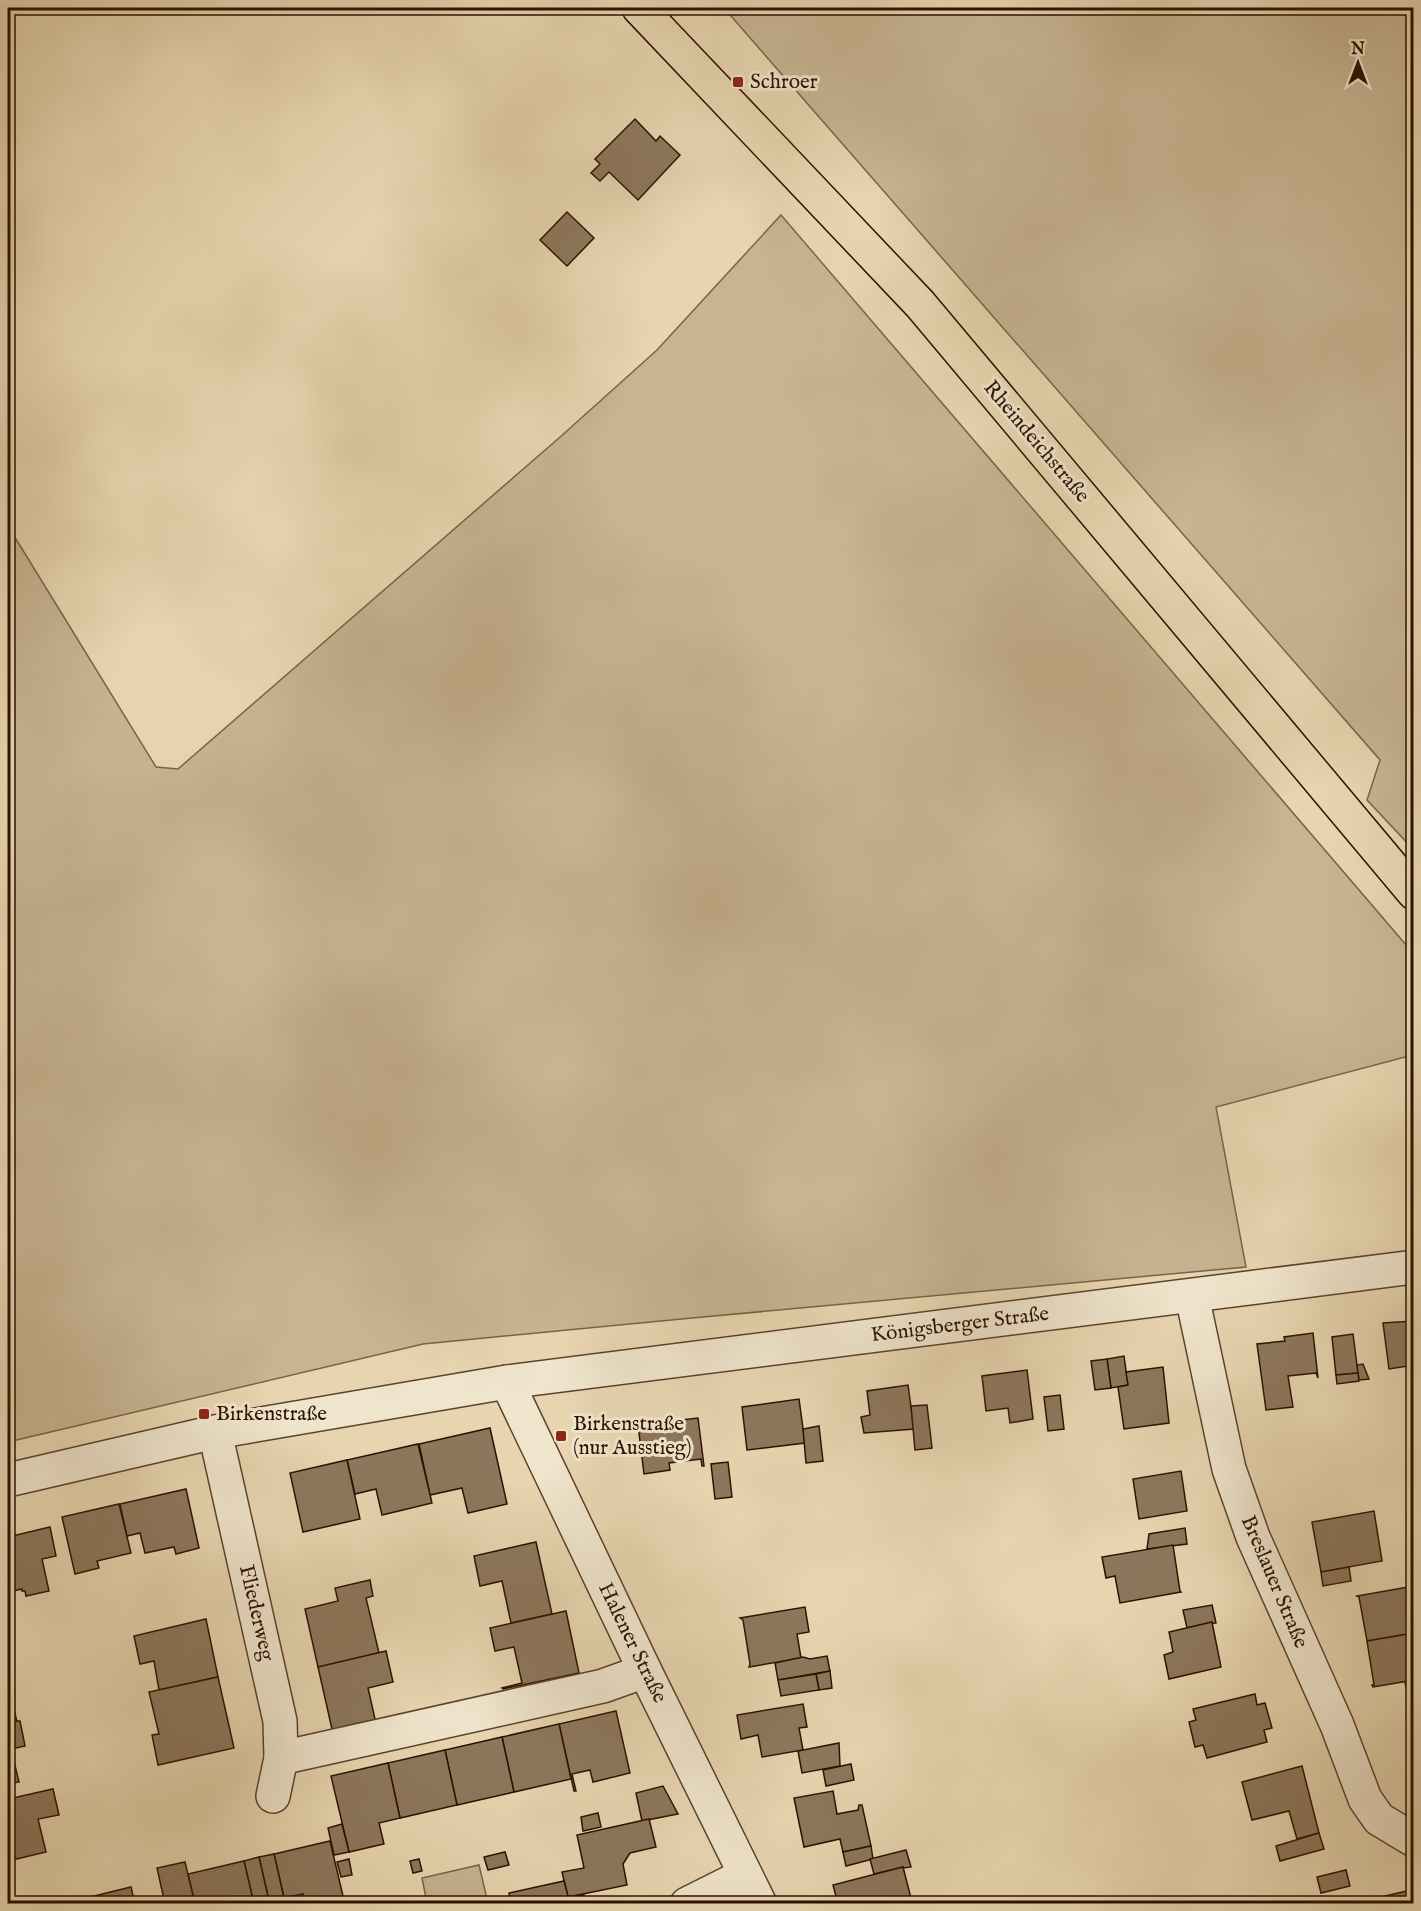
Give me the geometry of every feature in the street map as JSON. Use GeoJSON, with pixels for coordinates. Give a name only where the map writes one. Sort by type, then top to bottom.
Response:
{"type":"FeatureCollection","features":[{"type":"Feature","properties":{"kind":"main road","name":"Rheindeichstraße"},"geometry":{"type":"LineString","coordinates":[[639,8],[920,304],[1413,894]]}},
{"type":"Feature","properties":{"kind":"street","name":"Königsberger Straße"},"geometry":{"type":"LineString","coordinates":[[507,1382],[1413,1267]]}},
{"type":"Feature","properties":{"kind":"street","name":"Breslauer Straße"},"geometry":{"type":"LineString","coordinates":[[1192,1296],[1229,1469],[1253,1537],[1337,1725],[1365,1799],[1379,1819],[1413,1840]]}},
{"type":"Feature","properties":{"kind":"street"},"geometry":{"type":"LineString","coordinates":[[8,1480],[214,1432],[507,1382]]}},
{"type":"Feature","properties":{"kind":"street","name":"Halener Straße"},"geometry":{"type":"LineString","coordinates":[[507,1382],[645,1671],[753,1889]]}},
{"type":"Feature","properties":{"kind":"street","name":"Fliederweg"},"geometry":{"type":"LineString","coordinates":[[214,1432],[280,1721],[280,1758],[273,1796]]}},
{"type":"Feature","properties":{"kind":"street"},"geometry":{"type":"LineString","coordinates":[[280,1758],[603,1686],[645,1671]]}},
{"type":"Feature","properties":{"kind":"street"},"geometry":{"type":"LineString","coordinates":[[687,1904],[753,1889]]}},
{"type":"Feature","properties":{"kind":"shaded area"},"geometry":{"type":"Polygon","coordinates":[[[724,8],[1413,8],[1413,849],[1367,800],[1380,760],[724,8]]]}},
{"type":"Feature","properties":{"kind":"shaded area"},"geometry":{"type":"Polygon","coordinates":[[[781,215],[1413,953],[1413,1055],[1216,1107],[1246,1267],[423,1344],[8,1442],[8,526],[156,767],[178,769],[657,350],[781,215]]]}},
{"type":"Feature","properties":{"kind":"shaded area"},"geometry":{"type":"Polygon","coordinates":[[[479,1865],[488,1903],[427,1903],[422,1878],[479,1865]]]}},
{"type":"Feature","properties":{"kind":"building"},"geometry":{"type":"Polygon","coordinates":[[[635,119],[656,141],[660,136],[680,155],[638,200],[609,172],[600,181],[591,173],[600,164],[595,159],[635,119]]]}},
{"type":"Feature","properties":{"kind":"building"},"geometry":{"type":"Polygon","coordinates":[[[567,212],[594,238],[567,266],[540,240],[567,212]]]}},
{"type":"Feature","properties":{"kind":"building"},"geometry":{"type":"Polygon","coordinates":[[[1414,1321],[1414,1365],[1389,1369],[1383,1323],[1414,1321]]]}},
{"type":"Feature","properties":{"kind":"building"},"geometry":{"type":"Polygon","coordinates":[[[1313,1333],[1318,1378],[1316,1373],[1288,1376],[1293,1407],[1266,1410],[1257,1344],[1285,1341],[1284,1337],[1313,1333]]]}},
{"type":"Feature","properties":{"kind":"building"},"geometry":{"type":"Polygon","coordinates":[[[1353,1334],[1358,1373],[1336,1375],[1332,1337],[1353,1334]]]}},
{"type":"Feature","properties":{"kind":"building"},"geometry":{"type":"Polygon","coordinates":[[[1124,1356],[1128,1385],[1111,1388],[1107,1359],[1124,1356]]]}},
{"type":"Feature","properties":{"kind":"building"},"geometry":{"type":"Polygon","coordinates":[[[1107,1359],[1111,1388],[1095,1390],[1091,1361],[1107,1359]]]}},
{"type":"Feature","properties":{"kind":"building"},"geometry":{"type":"Polygon","coordinates":[[[1363,1364],[1369,1379],[1359,1380],[1357,1365],[1363,1364]]]}},
{"type":"Feature","properties":{"kind":"building"},"geometry":{"type":"Polygon","coordinates":[[[1163,1367],[1169,1423],[1124,1429],[1118,1387],[1128,1385],[1126,1372],[1163,1367]]]}},
{"type":"Feature","properties":{"kind":"building"},"geometry":{"type":"Polygon","coordinates":[[[1027,1370],[1033,1419],[1010,1423],[1008,1408],[986,1411],[982,1376],[1027,1370]]]}},
{"type":"Feature","properties":{"kind":"building"},"geometry":{"type":"Polygon","coordinates":[[[1358,1373],[1359,1381],[1337,1384],[1336,1375],[1358,1373]]]}},
{"type":"Feature","properties":{"kind":"building"},"geometry":{"type":"Polygon","coordinates":[[[908,1385],[914,1429],[864,1433],[861,1417],[870,1415],[867,1391],[908,1385]]]}},
{"type":"Feature","properties":{"kind":"building"},"geometry":{"type":"Polygon","coordinates":[[[1060,1395],[1064,1429],[1048,1431],[1044,1397],[1060,1395]]]}},
{"type":"Feature","properties":{"kind":"building"},"geometry":{"type":"Polygon","coordinates":[[[799,1399],[805,1443],[747,1450],[742,1407],[799,1399]]]}},
{"type":"Feature","properties":{"kind":"building"},"geometry":{"type":"Polygon","coordinates":[[[927,1405],[932,1448],[915,1450],[911,1406],[927,1405]]]}},
{"type":"Feature","properties":{"kind":"building"},"geometry":{"type":"Polygon","coordinates":[[[698,1418],[704,1466],[702,1466],[701,1459],[669,1463],[670,1470],[644,1474],[638,1425],[698,1418]]]}},
{"type":"Feature","properties":{"kind":"building"},"geometry":{"type":"Polygon","coordinates":[[[819,1426],[823,1461],[806,1463],[803,1429],[819,1426]]]}},
{"type":"Feature","properties":{"kind":"building"},"geometry":{"type":"Polygon","coordinates":[[[490,1428],[507,1504],[468,1513],[462,1488],[430,1495],[419,1444],[490,1428]]]}},
{"type":"Feature","properties":{"kind":"building"},"geometry":{"type":"Polygon","coordinates":[[[418,1444],[432,1503],[382,1515],[376,1489],[355,1494],[347,1460],[418,1444]]]}},
{"type":"Feature","properties":{"kind":"building"},"geometry":{"type":"Polygon","coordinates":[[[347,1460],[360,1519],[303,1532],[290,1473],[347,1460]]]}},
{"type":"Feature","properties":{"kind":"building"},"geometry":{"type":"Polygon","coordinates":[[[728,1462],[732,1497],[715,1499],[711,1464],[728,1462]]]}},
{"type":"Feature","properties":{"kind":"building"},"geometry":{"type":"Polygon","coordinates":[[[1181,1471],[1187,1511],[1139,1519],[1133,1479],[1181,1471]]]}},
{"type":"Feature","properties":{"kind":"building"},"geometry":{"type":"Polygon","coordinates":[[[186,1489],[199,1548],[176,1554],[174,1547],[145,1553],[140,1533],[127,1536],[120,1504],[186,1489]]]}},
{"type":"Feature","properties":{"kind":"building"},"geometry":{"type":"Polygon","coordinates":[[[119,1504],[131,1553],[97,1561],[99,1568],[75,1574],[62,1517],[119,1504]]]}},
{"type":"Feature","properties":{"kind":"building"},"geometry":{"type":"Polygon","coordinates":[[[1374,1511],[1382,1561],[1321,1572],[1312,1522],[1374,1511]]]}},
{"type":"Feature","properties":{"kind":"building"},"geometry":{"type":"Polygon","coordinates":[[[50,1527],[56,1556],[42,1559],[49,1591],[26,1596],[22,1589],[8,1592],[8,1537],[50,1527]]]}},
{"type":"Feature","properties":{"kind":"building"},"geometry":{"type":"Polygon","coordinates":[[[1185,1528],[1187,1544],[1147,1549],[1149,1534],[1185,1528]]]}},
{"type":"Feature","properties":{"kind":"building"},"geometry":{"type":"Polygon","coordinates":[[[536,1542],[552,1614],[511,1623],[502,1581],[480,1586],[474,1556],[536,1542]]]}},
{"type":"Feature","properties":{"kind":"building"},"geometry":{"type":"Polygon","coordinates":[[[1173,1545],[1181,1592],[1120,1603],[1115,1576],[1106,1578],[1102,1557],[1173,1545]]]}},
{"type":"Feature","properties":{"kind":"building"},"geometry":{"type":"Polygon","coordinates":[[[1349,1567],[1351,1581],[1323,1586],[1321,1572],[1349,1567]]]}},
{"type":"Feature","properties":{"kind":"building"},"geometry":{"type":"Polygon","coordinates":[[[370,1580],[373,1596],[366,1598],[379,1653],[318,1667],[305,1609],[338,1601],[335,1588],[370,1580]]]}},
{"type":"Feature","properties":{"kind":"building"},"geometry":{"type":"Polygon","coordinates":[[[1414,1586],[1414,1633],[1367,1641],[1357,1596],[1414,1586]]]}},
{"type":"Feature","properties":{"kind":"building"},"geometry":{"type":"Polygon","coordinates":[[[1212,1605],[1216,1623],[1187,1628],[1183,1610],[1212,1605]]]}},
{"type":"Feature","properties":{"kind":"building"},"geometry":{"type":"Polygon","coordinates":[[[805,1607],[809,1632],[797,1634],[801,1658],[749,1667],[743,1620],[740,1618],[805,1607]]]}},
{"type":"Feature","properties":{"kind":"building"},"geometry":{"type":"Polygon","coordinates":[[[566,1611],[579,1673],[503,1689],[522,1683],[514,1647],[495,1651],[490,1628],[566,1611]]]}},
{"type":"Feature","properties":{"kind":"building"},"geometry":{"type":"Polygon","coordinates":[[[206,1619],[218,1677],[159,1690],[154,1661],[140,1664],[134,1636],[206,1619]]]}},
{"type":"Feature","properties":{"kind":"building"},"geometry":{"type":"Polygon","coordinates":[[[1212,1622],[1221,1667],[1169,1679],[1164,1655],[1173,1652],[1169,1632],[1212,1622]]]}},
{"type":"Feature","properties":{"kind":"building"},"geometry":{"type":"Polygon","coordinates":[[[1414,1633],[1414,1680],[1373,1687],[1367,1641],[1414,1633]]]}},
{"type":"Feature","properties":{"kind":"building"},"geometry":{"type":"Polygon","coordinates":[[[386,1651],[393,1682],[368,1688],[377,1728],[334,1738],[318,1667],[386,1651]]]}},
{"type":"Feature","properties":{"kind":"building"},"geometry":{"type":"Polygon","coordinates":[[[827,1656],[830,1671],[778,1680],[775,1663],[803,1657],[810,1659],[827,1656]]]}},
{"type":"Feature","properties":{"kind":"building"},"geometry":{"type":"Polygon","coordinates":[[[830,1671],[832,1688],[819,1690],[816,1674],[830,1671]]]}},
{"type":"Feature","properties":{"kind":"building"},"geometry":{"type":"Polygon","coordinates":[[[816,1674],[819,1690],[781,1696],[778,1680],[816,1674]]]}},
{"type":"Feature","properties":{"kind":"building"},"geometry":{"type":"Polygon","coordinates":[[[218,1677],[234,1748],[158,1765],[152,1735],[159,1734],[149,1692],[218,1677]]]}},
{"type":"Feature","properties":{"kind":"building"},"geometry":{"type":"Polygon","coordinates":[[[1414,1680],[1414,1697],[1408,1698],[1405,1682],[1414,1680]]]}},
{"type":"Feature","properties":{"kind":"building"},"geometry":{"type":"Polygon","coordinates":[[[1255,1694],[1257,1705],[1265,1703],[1272,1728],[1264,1730],[1267,1742],[1207,1758],[1203,1745],[1195,1747],[1189,1722],[1196,1720],[1193,1709],[1255,1694]]]}},
{"type":"Feature","properties":{"kind":"building"},"geometry":{"type":"Polygon","coordinates":[[[11,1696],[17,1722],[8,1725],[8,1697],[11,1696]]]}},
{"type":"Feature","properties":{"kind":"building"},"geometry":{"type":"Polygon","coordinates":[[[803,1704],[807,1727],[799,1728],[803,1750],[762,1757],[758,1735],[741,1739],[737,1715],[803,1704]]]}},
{"type":"Feature","properties":{"kind":"building"},"geometry":{"type":"Polygon","coordinates":[[[616,1711],[630,1773],[593,1782],[590,1770],[572,1774],[576,1791],[574,1791],[559,1724],[616,1711]]]}},
{"type":"Feature","properties":{"kind":"building"},"geometry":{"type":"Polygon","coordinates":[[[1414,1712],[1414,1746],[1406,1714],[1414,1712]]]}},
{"type":"Feature","properties":{"kind":"building"},"geometry":{"type":"Polygon","coordinates":[[[20,1721],[25,1746],[11,1749],[19,1782],[8,1784],[8,1725],[20,1721]]]}},
{"type":"Feature","properties":{"kind":"building"},"geometry":{"type":"Polygon","coordinates":[[[559,1724],[571,1779],[514,1792],[502,1737],[559,1724]]]}},
{"type":"Feature","properties":{"kind":"building"},"geometry":{"type":"Polygon","coordinates":[[[502,1737],[514,1792],[457,1805],[445,1750],[502,1737]]]}},
{"type":"Feature","properties":{"kind":"building"},"geometry":{"type":"Polygon","coordinates":[[[839,1743],[840,1766],[802,1773],[798,1751],[839,1743]]]}},
{"type":"Feature","properties":{"kind":"building"},"geometry":{"type":"Polygon","coordinates":[[[445,1750],[457,1805],[400,1818],[388,1763],[445,1750]]]}},
{"type":"Feature","properties":{"kind":"building"},"geometry":{"type":"Polygon","coordinates":[[[388,1763],[400,1818],[379,1823],[384,1844],[349,1852],[331,1776],[388,1763]]]}},
{"type":"Feature","properties":{"kind":"building"},"geometry":{"type":"Polygon","coordinates":[[[851,1764],[854,1780],[826,1786],[823,1770],[851,1764]]]}},
{"type":"Feature","properties":{"kind":"building"},"geometry":{"type":"Polygon","coordinates":[[[1302,1766],[1319,1833],[1297,1839],[1289,1811],[1252,1820],[1242,1782],[1302,1766]]]}},
{"type":"Feature","properties":{"kind":"building"},"geometry":{"type":"Polygon","coordinates":[[[663,1786],[678,1814],[642,1821],[636,1793],[663,1786]]]}},
{"type":"Feature","properties":{"kind":"building"},"geometry":{"type":"Polygon","coordinates":[[[53,1789],[59,1815],[38,1819],[46,1852],[8,1861],[8,1799],[53,1789]]]}},
{"type":"Feature","properties":{"kind":"building"},"geometry":{"type":"Polygon","coordinates":[[[833,1791],[837,1814],[858,1810],[859,1805],[862,1805],[871,1846],[843,1852],[840,1839],[804,1847],[794,1798],[833,1791]]]}},
{"type":"Feature","properties":{"kind":"building"},"geometry":{"type":"Polygon","coordinates":[[[598,1813],[601,1827],[583,1831],[581,1817],[598,1813]]]}},
{"type":"Feature","properties":{"kind":"building"},"geometry":{"type":"Polygon","coordinates":[[[649,1819],[656,1847],[630,1853],[623,1864],[627,1885],[568,1897],[562,1872],[584,1868],[577,1835],[649,1819]]]}},
{"type":"Feature","properties":{"kind":"building"},"geometry":{"type":"Polygon","coordinates":[[[342,1824],[349,1852],[334,1855],[328,1828],[342,1824]]]}},
{"type":"Feature","properties":{"kind":"building"},"geometry":{"type":"Polygon","coordinates":[[[1319,1833],[1324,1849],[1280,1861],[1276,1846],[1319,1833]]]}},
{"type":"Feature","properties":{"kind":"building"},"geometry":{"type":"Polygon","coordinates":[[[330,1841],[343,1896],[336,1898],[338,1904],[305,1904],[303,1894],[284,1898],[274,1854],[330,1841]]]}},
{"type":"Feature","properties":{"kind":"building"},"geometry":{"type":"Polygon","coordinates":[[[871,1846],[873,1859],[846,1866],[843,1852],[871,1846]]]}},
{"type":"Feature","properties":{"kind":"building"},"geometry":{"type":"Polygon","coordinates":[[[906,1850],[911,1867],[874,1874],[870,1859],[906,1850]]]}},
{"type":"Feature","properties":{"kind":"building"},"geometry":{"type":"Polygon","coordinates":[[[505,1852],[509,1865],[488,1870],[484,1857],[505,1852]]]}},
{"type":"Feature","properties":{"kind":"building"},"geometry":{"type":"Polygon","coordinates":[[[274,1854],[284,1898],[269,1901],[259,1857],[274,1854]]]}},
{"type":"Feature","properties":{"kind":"building"},"geometry":{"type":"Polygon","coordinates":[[[259,1857],[269,1901],[254,1904],[244,1861],[259,1857]]]}},
{"type":"Feature","properties":{"kind":"building"},"geometry":{"type":"Polygon","coordinates":[[[349,1859],[352,1875],[341,1877],[337,1862],[349,1859]]]}},
{"type":"Feature","properties":{"kind":"building"},"geometry":{"type":"Polygon","coordinates":[[[419,1859],[422,1871],[413,1873],[410,1861],[419,1859]]]}},
{"type":"Feature","properties":{"kind":"building"},"geometry":{"type":"Polygon","coordinates":[[[244,1861],[254,1904],[195,1904],[188,1874],[244,1861]]]}},
{"type":"Feature","properties":{"kind":"building"},"geometry":{"type":"Polygon","coordinates":[[[185,1862],[195,1904],[165,1904],[157,1868],[185,1862]]]}},
{"type":"Feature","properties":{"kind":"building"},"geometry":{"type":"Polygon","coordinates":[[[903,1867],[912,1902],[838,1904],[833,1885],[903,1867]]]}},
{"type":"Feature","properties":{"kind":"building"},"geometry":{"type":"Polygon","coordinates":[[[1346,1870],[1350,1886],[1321,1893],[1317,1877],[1346,1870]]]}},
{"type":"Feature","properties":{"kind":"building"},"geometry":{"type":"Polygon","coordinates":[[[564,1881],[570,1904],[511,1904],[509,1893],[564,1881]]]}},
{"type":"Feature","properties":{"kind":"building"},"geometry":{"type":"Polygon","coordinates":[[[131,1887],[135,1904],[88,1904],[86,1898],[131,1887]]]}},
{"type":"Feature","properties":{"kind":"building"},"geometry":{"type":"Polygon","coordinates":[[[1407,1891],[1411,1904],[1373,1904],[1372,1899],[1407,1891]]]}},
{"type":"Feature","properties":{"kind":"building"},"geometry":{"type":"Polygon","coordinates":[[[584,1895],[586,1904],[570,1904],[568,1897],[584,1895]]]}},
{"type":"Feature","properties":{"kind":"place","name":"Schroer"},"geometry":{"type":"Point","coordinates":[738,82]}},
{"type":"Feature","properties":{"kind":"place","name":"Birkenstraße"},"geometry":{"type":"Point","coordinates":[204,1414]}},
{"type":"Feature","properties":{"kind":"place","name":"Birkenstraße (nur Ausstieg)"},"geometry":{"type":"Point","coordinates":[561,1436]}}]}
